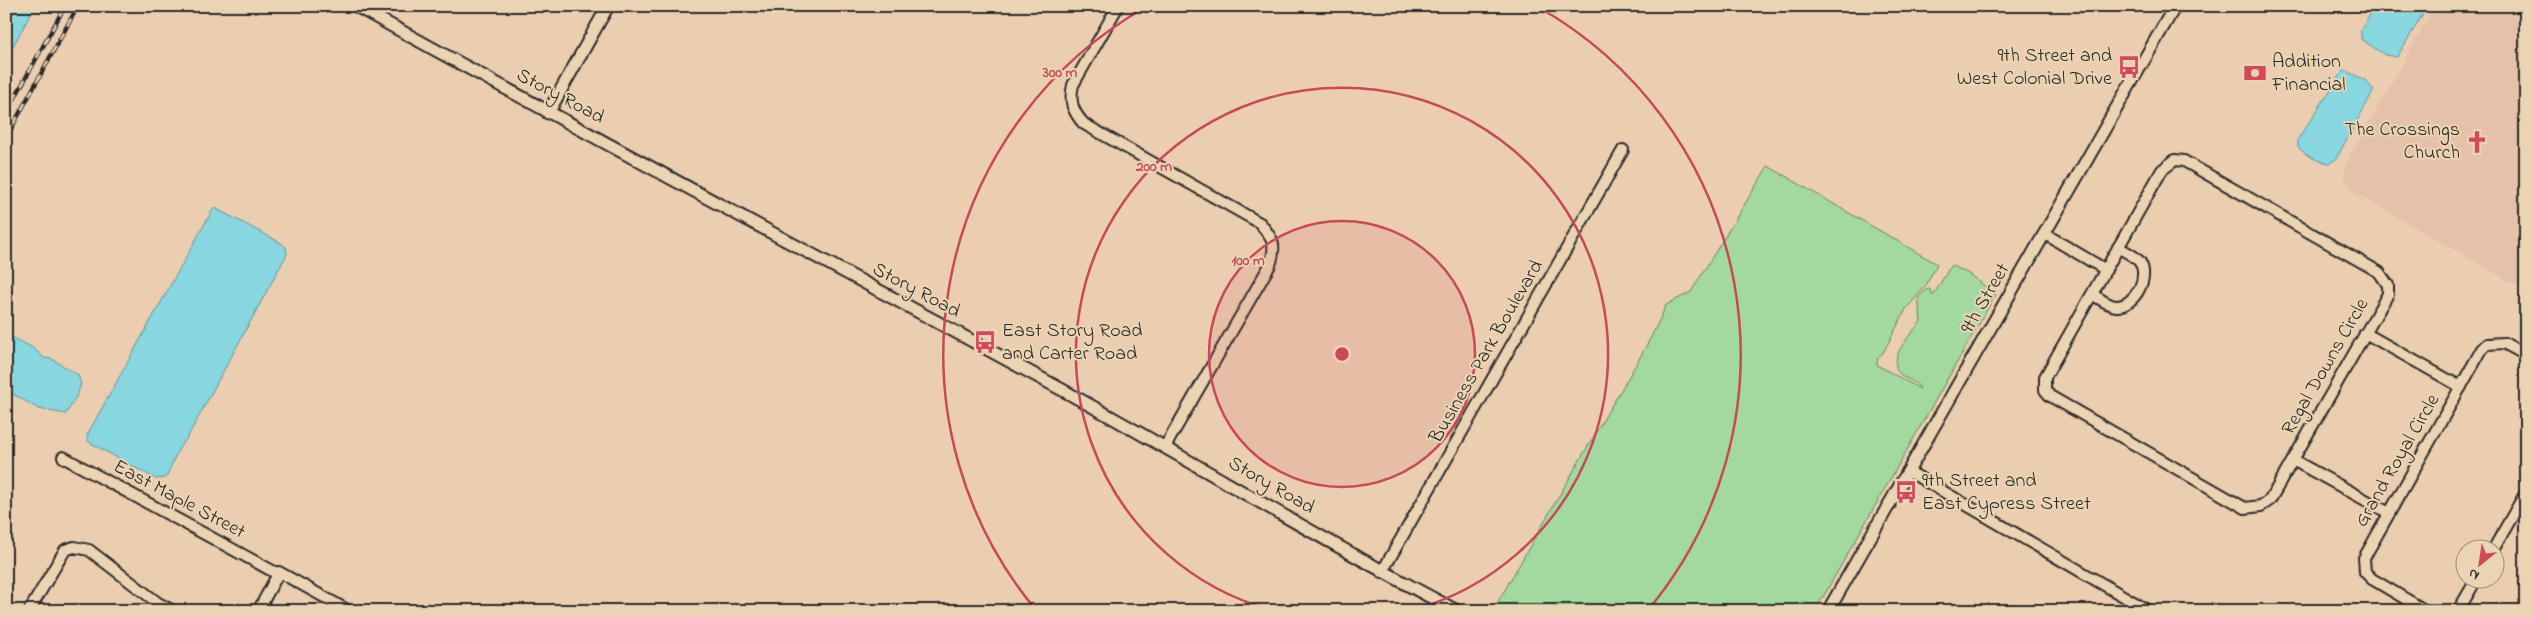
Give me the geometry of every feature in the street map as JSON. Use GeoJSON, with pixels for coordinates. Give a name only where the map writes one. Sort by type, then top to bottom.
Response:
{"type":"FeatureCollection","features":[{"type":"Feature","properties":{"kind":"street","name":"Story Road"},"geometry":{"type":"LineString","coordinates":[[356,6],[1165,447],[1382,572],[1457,611]]}},
{"type":"Feature","properties":{"kind":"street"},"geometry":{"type":"LineString","coordinates":[[548,112],[608,6]]}},
{"type":"Feature","properties":{"kind":"street"},"geometry":{"type":"LineString","coordinates":[[1118,6],[1073,86],[1070,96],[1074,113],[1084,124],[1260,223],[1271,237],[1275,250],[1270,265],[1165,447]]}},
{"type":"Feature","properties":{"kind":"street","name":"9th Street"},"geometry":{"type":"LineString","coordinates":[[1828,611],[2175,6]]}},
{"type":"Feature","properties":{"kind":"street","name":"Business Park Boulevard"},"geometry":{"type":"LineString","coordinates":[[1382,572],[1622,150]]}},
{"type":"Feature","properties":{"kind":"street","name":"Regal Downs Circle"},"geometry":{"type":"LineString","coordinates":[[2176,160],[2184,161],[2379,272],[2388,284],[2388,294],[2270,500],[2261,506],[2245,508],[2050,396],[2045,390],[2045,377],[2118,247],[2162,170],[2176,160]]}},
{"type":"Feature","properties":{"kind":"street"},"geometry":{"type":"LineString","coordinates":[[2045,234],[2106,270]]}},
{"type":"Feature","properties":{"kind":"street"},"geometry":{"type":"LineString","coordinates":[[2092,294],[2115,306],[2125,305],[2132,299],[2144,278],[2143,270],[2138,260],[2118,247]]}},
{"type":"Feature","properties":{"kind":"street"},"geometry":{"type":"LineString","coordinates":[[2365,334],[2461,387]]}},
{"type":"Feature","properties":{"kind":"street","name":"Grand Royal Circle"},"geometry":{"type":"LineString","coordinates":[[2426,611],[2372,579],[2365,572],[2364,558],[2482,349],[2488,344],[2504,343],[2526,355]]}},
{"type":"Feature","properties":{"kind":"street","name":"East Maple Street"},"geometry":{"type":"LineString","coordinates":[[63,457],[349,611]]}},
{"type":"Feature","properties":{"kind":"street"},"geometry":{"type":"LineString","coordinates":[[2293,460],[2389,513]]}},
{"type":"Feature","properties":{"kind":"street"},"geometry":{"type":"LineString","coordinates":[[1908,471],[2149,611]]}},
{"type":"Feature","properties":{"kind":"street"},"geometry":{"type":"LineString","coordinates":[[2499,540],[2526,492]]}},
{"type":"Feature","properties":{"kind":"street"},"geometry":{"type":"LineString","coordinates":[[29,611],[65,550],[74,547],[89,550],[145,594],[173,611]]}},
{"type":"Feature","properties":{"kind":"street"},"geometry":{"type":"LineString","coordinates":[[258,611],[279,573]]}},
{"type":"Feature","properties":{"kind":"street"},"geometry":{"type":"LineString","coordinates":[[2458,611],[2470,590]]}},
{"type":"Feature","properties":{"kind":"shaded area"},"geometry":{"type":"Polygon","coordinates":[[[2435,6],[2518,6],[2526,11],[2526,291],[2357,194],[2348,186],[2344,176],[2345,166],[2435,6]]]}},
{"type":"Feature","properties":{"kind":"green space"},"geometry":{"type":"Polygon","coordinates":[[[1768,166],[1937,264],[1925,287],[1906,309],[1883,353],[1878,357],[1877,365],[1920,389],[1914,382],[1901,375],[1897,369],[1897,355],[1921,321],[1918,298],[1926,290],[1930,289],[1933,296],[1951,265],[1967,273],[1996,294],[1815,611],[1497,611],[1495,607],[1636,365],[1666,305],[1691,292],[1768,166]]]}},
{"type":"Feature","properties":{"kind":"water"},"geometry":{"type":"Polygon","coordinates":[[[6,6],[35,6],[6,59],[6,6]]]}},
{"type":"Feature","properties":{"kind":"water"},"geometry":{"type":"Polygon","coordinates":[[[2375,6],[2428,6],[2397,57],[2385,55],[2361,39],[2361,30],[2375,6]]]}},
{"type":"Feature","properties":{"kind":"water"},"geometry":{"type":"Polygon","coordinates":[[[2344,70],[2365,80],[2374,90],[2336,159],[2330,163],[2312,158],[2301,150],[2298,147],[2298,139],[2344,70]]]}},
{"type":"Feature","properties":{"kind":"water"},"geometry":{"type":"Polygon","coordinates":[[[215,208],[281,243],[286,247],[287,254],[187,438],[179,448],[167,475],[165,478],[156,479],[94,445],[88,441],[87,435],[215,208]]]}},
{"type":"Feature","properties":{"kind":"water"},"geometry":{"type":"Polygon","coordinates":[[[6,334],[33,348],[44,358],[52,359],[78,375],[81,384],[66,414],[39,409],[6,390],[6,334]]]}},
{"type":"Feature","properties":{"kind":"railway"},"geometry":{"type":"LineString","coordinates":[[6,114],[65,6]]}},
{"type":"Feature","properties":{"kind":"railway"},"geometry":{"type":"LineString","coordinates":[[6,138],[78,6]]}},
{"type":"Feature","properties":{"kind":"place","name":"9th Street and West Colonial Drive"},"geometry":{"type":"Point","coordinates":[2129,67]}},
{"type":"Feature","properties":{"kind":"place","name":"Addition Financial"},"geometry":{"type":"Point","coordinates":[2255,73]}},
{"type":"Feature","properties":{"kind":"place","name":"The Crossings Church"},"geometry":{"type":"Point","coordinates":[2477,142]}},
{"type":"Feature","properties":{"kind":"place","name":"East Story Road and Carter Road"},"geometry":{"type":"Point","coordinates":[985,342]}},
{"type":"Feature","properties":{"kind":"place","name":"9th Street and East Cypress Street"},"geometry":{"type":"Point","coordinates":[1906,492]}}]}
